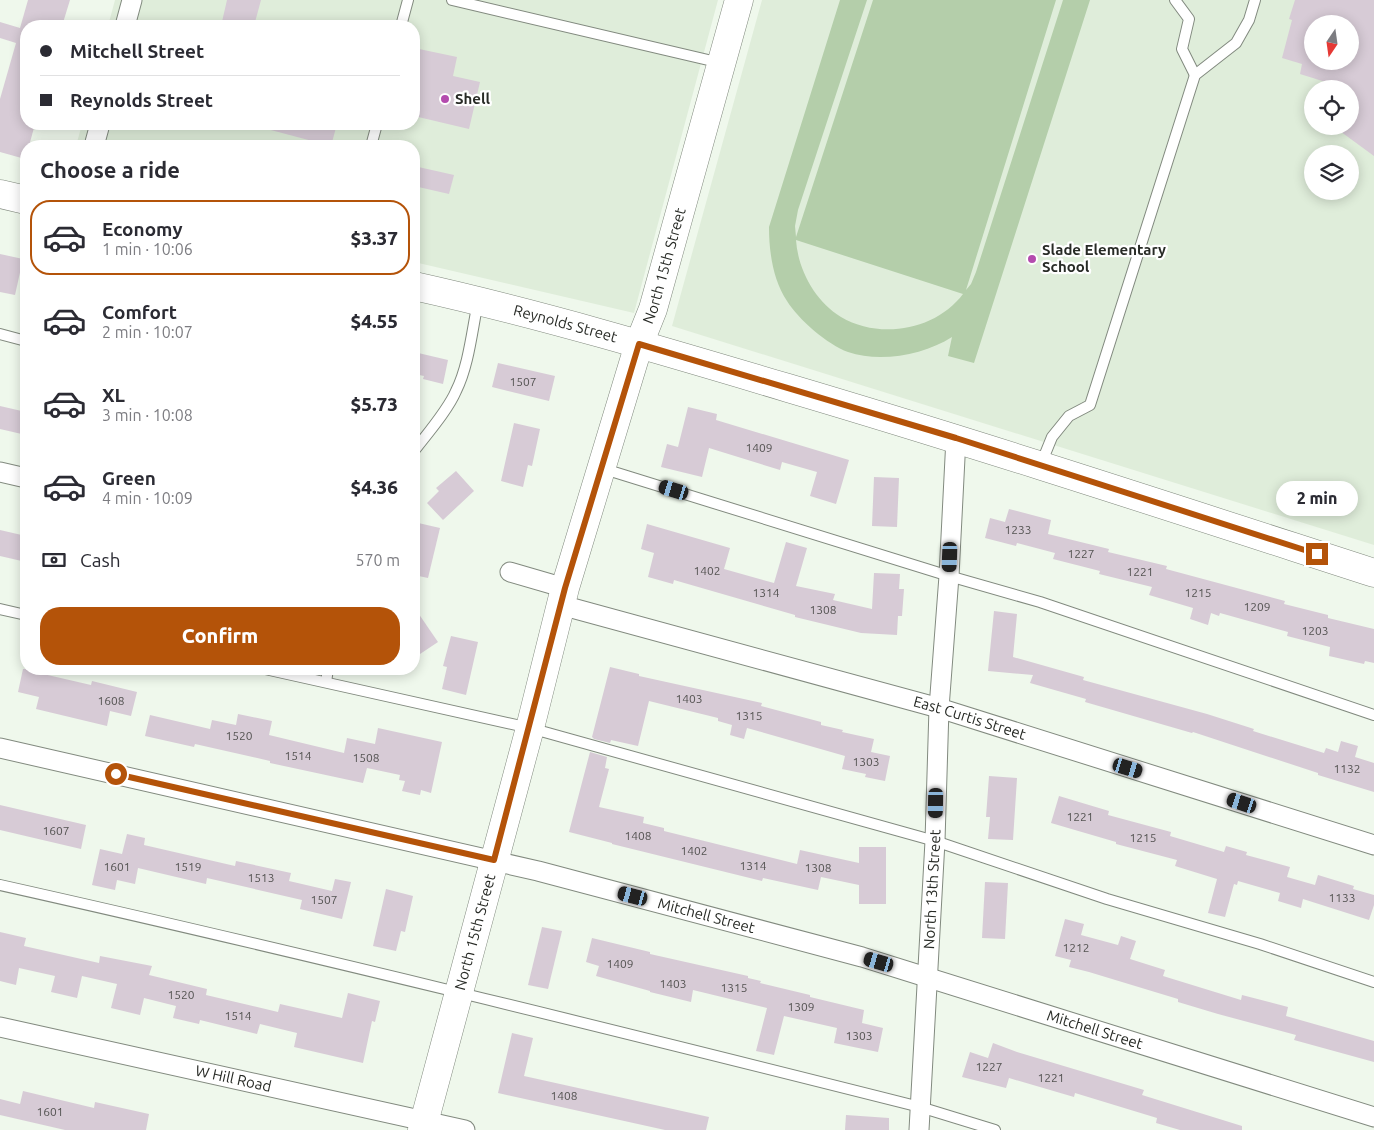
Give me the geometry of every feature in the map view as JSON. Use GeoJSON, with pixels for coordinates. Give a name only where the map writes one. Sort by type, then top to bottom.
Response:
{"type":"FeatureCollection","features":[{"type":"Feature","properties":{"kind":"main road","name":"North 15th Street"},"geometry":{"type":"LineString","coordinates":[[423,1125],[530,728],[563,596],[600,468],[639,344],[653,309],[738,0]]}},
{"type":"Feature","properties":{"kind":"main road"},"geometry":{"type":"LineString","coordinates":[[0,194],[20,199]]}},
{"type":"Feature","properties":{"kind":"main road","name":"Reynolds Street"},"geometry":{"type":"LineString","coordinates":[[420,287],[479,301],[639,344],[956,438],[1374,573]]}},
{"type":"Feature","properties":{"kind":"street"},"geometry":{"type":"LineString","coordinates":[[127,20],[132,0]]}},
{"type":"Feature","properties":{"kind":"street","name":"North 13th Street"},"geometry":{"type":"LineString","coordinates":[[920,1130],[935,841],[939,708],[949,576],[956,438]]}},
{"type":"Feature","properties":{"kind":"street"},"geometry":{"type":"LineString","coordinates":[[0,472],[20,477]]}},
{"type":"Feature","properties":{"kind":"street"},"geometry":{"type":"LineString","coordinates":[[510,572],[563,596]]}},
{"type":"Feature","properties":{"kind":"street","name":"East Curtis Street"},"geometry":{"type":"LineString","coordinates":[[563,596],[939,708],[1374,845]]}},
{"type":"Feature","properties":{"kind":"street","name":"Mitchell Street"},"geometry":{"type":"LineString","coordinates":[[0,748],[494,860],[853,955],[1374,1117]]}},
{"type":"Feature","properties":{"kind":"street","name":"W Hill Road"},"geometry":{"type":"LineString","coordinates":[[0,1027],[423,1125],[465,1130]]}},
{"type":"Feature","properties":{"kind":"lane"},"geometry":{"type":"LineString","coordinates":[[403,20],[408,0]]}},
{"type":"Feature","properties":{"kind":"lane"},"geometry":{"type":"LineString","coordinates":[[452,0],[722,63]]}},
{"type":"Feature","properties":{"kind":"lane"},"geometry":{"type":"LineString","coordinates":[[1175,0],[1189,19],[1182,49],[1194,75]]}},
{"type":"Feature","properties":{"kind":"lane"},"geometry":{"type":"LineString","coordinates":[[1040,465],[1052,437],[1069,416],[1090,405],[1194,75],[1236,43],[1249,20],[1255,0]]}},
{"type":"Feature","properties":{"kind":"lane"},"geometry":{"type":"LineString","coordinates":[[420,443],[456,392],[466,361],[479,301]]}},
{"type":"Feature","properties":{"kind":"lane"},"geometry":{"type":"LineString","coordinates":[[0,334],[20,339]]}},
{"type":"Feature","properties":{"kind":"lane"},"geometry":{"type":"LineString","coordinates":[[600,468],[949,576],[1040,602],[1374,715]]}},
{"type":"Feature","properties":{"kind":"lane"},"geometry":{"type":"LineString","coordinates":[[0,609],[20,614]]}},
{"type":"Feature","properties":{"kind":"lane"},"geometry":{"type":"LineString","coordinates":[[293,675],[530,728],[935,841],[1107,899],[1260,944],[1374,982]]}},
{"type":"Feature","properties":{"kind":"lane"},"geometry":{"type":"LineString","coordinates":[[326,682],[327,675]]}},
{"type":"Feature","properties":{"kind":"lane"},"geometry":{"type":"LineString","coordinates":[[0,885],[202,930],[459,991],[920,1107],[995,1130]]}},
{"type":"Feature","properties":{"kind":"shaded area"},"geometry":{"type":"Polygon","coordinates":[[[115,0],[718,0],[634,313],[420,263],[420,140],[78,140],[80,130],[420,130],[420,20],[110,20],[115,0]]]}},
{"type":"Feature","properties":{"kind":"shaded area","name":"Slade Elementary School"},"geometry":{"type":"Polygon","coordinates":[[[762,0],[1374,0],[1374,545],[672,326],[762,0]]]}},
{"type":"Feature","properties":{"kind":"green space"},"geometry":{"type":"Polygon","coordinates":[[[840,0],[867,0],[798,210],[795,226],[796,237],[873,0],[1056,0],[966,290],[976,272],[1063,0],[1090,0],[974,363],[948,356],[952,337],[915,353],[888,357],[874,357],[848,352],[832,344],[798,316],[782,293],[773,266],[769,227],[840,0]],[[796,240],[797,251],[804,273],[816,294],[841,317],[856,324],[873,328],[906,328],[938,316],[952,306],[963,294],[796,240]]]}},
{"type":"Feature","properties":{"kind":"building"},"geometry":{"type":"Polygon","coordinates":[[[28,0],[70,0],[64,20],[22,20],[28,0]]]}},
{"type":"Feature","properties":{"kind":"building"},"geometry":{"type":"Polygon","coordinates":[[[227,0],[261,0],[256,20],[222,20],[227,0]]]}},
{"type":"Feature","properties":{"kind":"building"},"geometry":{"type":"Polygon","coordinates":[[[1295,0],[1374,0],[1374,156],[1345,135],[1359,135],[1359,80],[1319,80],[1300,74],[1302,64],[1282,58],[1292,20],[1289,19],[1295,0]]]}},
{"type":"Feature","properties":{"kind":"building"},"geometry":{"type":"Polygon","coordinates":[[[0,22],[20,28],[20,130],[33,130],[31,140],[20,140],[20,158],[0,152],[0,99],[16,43],[0,38],[0,22]]]}},
{"type":"Feature","properties":{"kind":"building","name":"Shell"},"geometry":{"type":"Polygon","coordinates":[[[420,49],[457,57],[453,76],[480,82],[469,129],[420,117],[420,49]]]}},
{"type":"Feature","properties":{"kind":"building"},"geometry":{"type":"Polygon","coordinates":[[[271,130],[335,130],[333,140],[308,140],[271,130]]]}},
{"type":"Feature","properties":{"kind":"building"},"geometry":{"type":"Polygon","coordinates":[[[420,167],[454,175],[449,194],[420,187],[420,167]]]}},
{"type":"Feature","properties":{"kind":"building"},"geometry":{"type":"Polygon","coordinates":[[[0,254],[20,258],[20,272],[15,295],[0,292],[0,254]]]}},
{"type":"Feature","properties":{"kind":"building"},"geometry":{"type":"Polygon","coordinates":[[[420,353],[448,360],[443,384],[423,379],[424,376],[420,375],[420,353]]]}},
{"type":"Feature","properties":{"kind":"building"},"geometry":{"type":"Polygon","coordinates":[[[498,363],[555,376],[549,401],[492,387],[498,363]]]}},
{"type":"Feature","properties":{"kind":"building"},"geometry":{"type":"Polygon","coordinates":[[[0,406],[20,411],[20,434],[0,429],[0,406]]]}},
{"type":"Feature","properties":{"kind":"building"},"geometry":{"type":"Polygon","coordinates":[[[688,407],[717,414],[716,420],[849,460],[836,504],[810,496],[817,472],[782,462],[780,470],[709,448],[702,477],[661,467],[667,444],[678,447],[688,407]]]}},
{"type":"Feature","properties":{"kind":"building"},"geometry":{"type":"Polygon","coordinates":[[[514,423],[540,429],[532,466],[528,465],[523,487],[501,481],[514,423]]]}},
{"type":"Feature","properties":{"kind":"building"},"geometry":{"type":"Polygon","coordinates":[[[456,471],[474,491],[443,520],[427,503],[439,491],[436,488],[456,471]]]}},
{"type":"Feature","properties":{"kind":"building"},"geometry":{"type":"Polygon","coordinates":[[[874,477],[899,478],[897,527],[872,526],[874,477]]]}},
{"type":"Feature","properties":{"kind":"building"},"geometry":{"type":"Polygon","coordinates":[[[1009,509],[1051,520],[1048,534],[1109,549],[1108,552],[1167,566],[1166,569],[1285,601],[1284,604],[1328,615],[1328,618],[1374,629],[1374,663],[1365,661],[1364,664],[1329,656],[1330,647],[1287,636],[1288,632],[1220,613],[1219,616],[1211,613],[1208,625],[1190,619],[1193,608],[1149,595],[1152,587],[1099,574],[1100,571],[1053,559],[1055,553],[1017,543],[1016,546],[985,538],[990,518],[1005,522],[1009,509]]]}},
{"type":"Feature","properties":{"kind":"building"},"geometry":{"type":"Polygon","coordinates":[[[420,523],[440,528],[428,578],[420,576],[420,523]]]}},
{"type":"Feature","properties":{"kind":"building"},"geometry":{"type":"Polygon","coordinates":[[[647,524],[730,548],[724,569],[774,583],[786,542],[807,548],[796,586],[835,594],[833,600],[872,609],[874,573],[900,574],[899,589],[904,589],[902,616],[898,616],[897,635],[861,633],[795,617],[795,615],[674,580],[673,584],[648,577],[654,553],[641,549],[647,524]]]}},
{"type":"Feature","properties":{"kind":"building"},"geometry":{"type":"Polygon","coordinates":[[[0,530],[20,535],[20,561],[0,556],[0,530]]]}},
{"type":"Feature","properties":{"kind":"building"},"geometry":{"type":"Polygon","coordinates":[[[994,611],[1017,614],[1013,657],[1084,677],[1083,680],[1207,714],[1254,729],[1253,731],[1324,753],[1326,748],[1338,752],[1341,741],[1358,746],[1355,757],[1374,763],[1374,792],[1193,732],[1085,702],[1086,699],[1030,683],[1033,675],[988,671],[994,611]]]}},
{"type":"Feature","properties":{"kind":"building"},"geometry":{"type":"Polygon","coordinates":[[[420,616],[438,642],[420,654],[420,616]]]}},
{"type":"Feature","properties":{"kind":"building"},"geometry":{"type":"Polygon","coordinates":[[[451,636],[478,642],[466,695],[442,689],[447,667],[443,666],[451,636]]]}},
{"type":"Feature","properties":{"kind":"building"},"geometry":{"type":"Polygon","coordinates":[[[610,667],[639,674],[639,676],[762,703],[761,706],[821,722],[821,725],[843,730],[842,732],[874,739],[871,752],[890,756],[885,781],[865,777],[866,774],[842,769],[845,756],[747,728],[744,739],[730,735],[732,725],[718,721],[718,718],[649,701],[638,746],[611,740],[610,743],[594,739],[592,737],[610,667]]]}},
{"type":"Feature","properties":{"kind":"building"},"geometry":{"type":"Polygon","coordinates":[[[22,675],[48,675],[91,685],[92,681],[137,692],[131,716],[110,711],[107,726],[36,709],[39,697],[18,692],[22,675]]]}},
{"type":"Feature","properties":{"kind":"building"},"geometry":{"type":"Polygon","coordinates":[[[238,714],[272,721],[269,735],[344,753],[347,738],[375,744],[378,728],[442,742],[431,793],[421,790],[420,795],[402,791],[405,781],[399,780],[400,775],[367,768],[363,783],[270,763],[270,761],[195,744],[194,747],[145,736],[150,715],[210,729],[212,720],[236,725],[238,714]]]}},
{"type":"Feature","properties":{"kind":"building"},"geometry":{"type":"Polygon","coordinates":[[[590,752],[607,757],[605,768],[609,769],[599,807],[644,817],[643,823],[664,828],[664,831],[797,864],[800,850],[859,863],[859,847],[886,847],[886,904],[859,904],[859,885],[821,877],[818,890],[763,878],[762,881],[569,832],[590,752]]]}},
{"type":"Feature","properties":{"kind":"building"},"geometry":{"type":"Polygon","coordinates":[[[989,776],[1017,778],[1013,840],[988,839],[990,817],[986,817],[989,776]]]}},
{"type":"Feature","properties":{"kind":"building"},"geometry":{"type":"Polygon","coordinates":[[[1059,796],[1109,811],[1108,815],[1171,832],[1170,836],[1224,852],[1226,846],[1247,852],[1246,855],[1290,867],[1287,877],[1315,885],[1318,875],[1354,886],[1353,889],[1374,895],[1374,905],[1369,920],[1303,899],[1301,908],[1278,901],[1280,893],[1238,881],[1237,885],[1234,884],[1225,917],[1208,913],[1217,879],[1175,866],[1177,860],[1116,844],[1116,842],[1051,823],[1059,796]]]}},
{"type":"Feature","properties":{"kind":"building"},"geometry":{"type":"Polygon","coordinates":[[[0,805],[86,825],[81,849],[0,830],[0,805]]]}},
{"type":"Feature","properties":{"kind":"building"},"geometry":{"type":"Polygon","coordinates":[[[127,834],[145,838],[144,845],[235,866],[236,861],[291,873],[289,881],[332,891],[335,879],[351,882],[342,919],[300,909],[302,900],[207,878],[206,884],[138,868],[135,884],[117,880],[115,890],[92,885],[100,849],[122,854],[127,834]]]}},
{"type":"Feature","properties":{"kind":"building"},"geometry":{"type":"Polygon","coordinates":[[[985,882],[1008,883],[1005,939],[982,938],[985,882]]]}},
{"type":"Feature","properties":{"kind":"building"},"geometry":{"type":"Polygon","coordinates":[[[386,889],[413,896],[405,932],[401,931],[396,951],[373,946],[386,889]]]}},
{"type":"Feature","properties":{"kind":"building"},"geometry":{"type":"Polygon","coordinates":[[[1065,919],[1084,924],[1081,935],[1118,945],[1121,936],[1136,941],[1130,959],[1165,970],[1163,976],[1241,1000],[1242,995],[1288,1007],[1286,1016],[1374,1041],[1374,1062],[1294,1040],[1296,1035],[1218,1014],[1178,1002],[1178,999],[1069,967],[1071,960],[1055,956],[1065,919]]]}},
{"type":"Feature","properties":{"kind":"building"},"geometry":{"type":"Polygon","coordinates":[[[542,927],[562,931],[548,989],[528,985],[542,927]]]}},
{"type":"Feature","properties":{"kind":"building"},"geometry":{"type":"Polygon","coordinates":[[[0,932],[26,938],[24,946],[99,963],[100,956],[152,966],[149,975],[207,989],[206,995],[278,1012],[280,1004],[342,1018],[348,993],[380,1001],[375,1022],[372,1021],[363,1063],[294,1047],[297,1033],[260,1024],[257,1034],[200,1020],[199,1024],[173,1018],[176,1006],[144,998],[140,1015],[111,1008],[117,984],[82,976],[77,998],[51,992],[55,976],[19,968],[16,985],[0,981],[0,932]]]}},
{"type":"Feature","properties":{"kind":"building"},"geometry":{"type":"Polygon","coordinates":[[[592,938],[650,952],[650,954],[748,976],[748,978],[761,981],[760,983],[864,1010],[862,1023],[883,1028],[878,1052],[834,1043],[837,1028],[784,1016],[774,1055],[756,1051],[767,1008],[693,990],[691,1002],[596,976],[599,966],[586,962],[592,938]]]}},
{"type":"Feature","properties":{"kind":"building"},"geometry":{"type":"Polygon","coordinates":[[[512,1033],[533,1038],[524,1076],[709,1117],[706,1130],[665,1130],[498,1093],[512,1033]]]}},
{"type":"Feature","properties":{"kind":"building"},"geometry":{"type":"Polygon","coordinates":[[[993,1043],[1144,1090],[1142,1095],[1242,1126],[1242,1130],[1180,1130],[1156,1123],[1157,1118],[1075,1093],[1074,1097],[1009,1078],[1006,1088],[962,1077],[970,1052],[988,1058],[993,1043]]]}},
{"type":"Feature","properties":{"kind":"building"},"geometry":{"type":"Polygon","coordinates":[[[23,1091],[94,1108],[95,1102],[149,1114],[146,1130],[65,1130],[0,1115],[0,1099],[20,1104],[23,1091]]]}},
{"type":"Feature","properties":{"kind":"building"},"geometry":{"type":"Polygon","coordinates":[[[846,1115],[889,1118],[889,1130],[845,1130],[846,1115]]]}},
{"type":"Feature","properties":{"kind":"place","name":"Shell"},"geometry":{"type":"Point","coordinates":[445,99]}},
{"type":"Feature","properties":{"kind":"place","name":"Slade Elementary School"},"geometry":{"type":"Point","coordinates":[1032,259]}},
{"type":"Feature","properties":{"kind":"route"},"geometry":{"type":"LineString","coordinates":[[116,774],[494,860],[565,588],[639,344],[956,438],[1317,554]]}}]}
